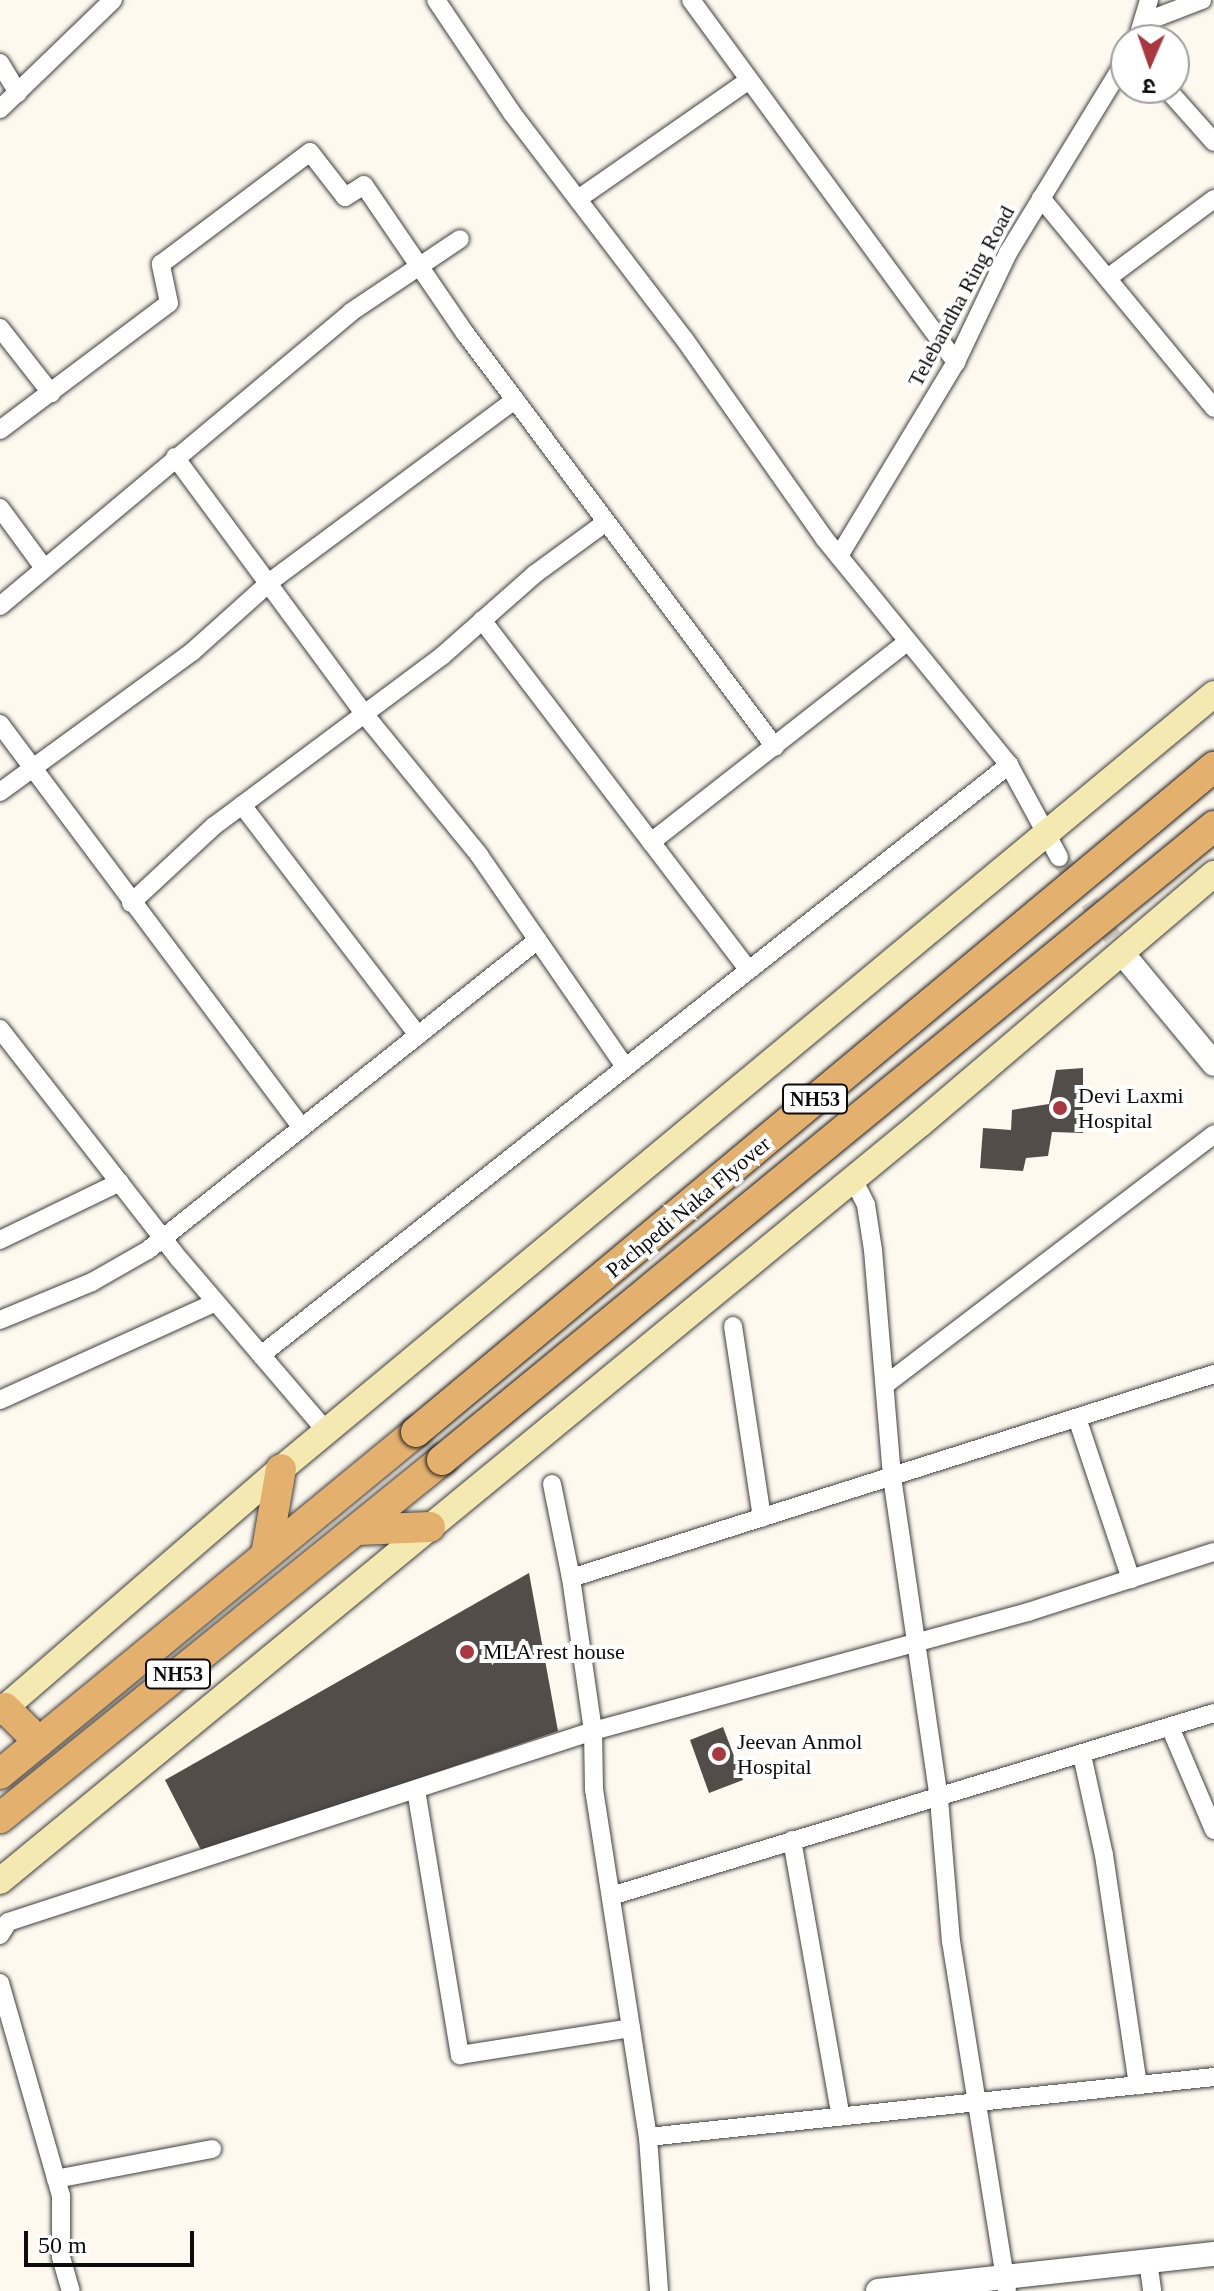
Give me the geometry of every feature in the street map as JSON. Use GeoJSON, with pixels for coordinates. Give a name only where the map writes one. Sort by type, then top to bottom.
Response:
{"type":"FeatureCollection","features":[{"type":"Feature","properties":{"kind":"highway","name":"Pachpedi Naka Flyover"},"geometry":{"type":"LineString","coordinates":[[267,1549],[416,1432],[1214,767]]}},
{"type":"Feature","properties":{"kind":"highway","name":"Pachpedi Naka Flyover"},"geometry":{"type":"LineString","coordinates":[[357,1530],[1214,826]]}},
{"type":"Feature","properties":{"kind":"highway"},"geometry":{"type":"LineString","coordinates":[[267,1549],[281,1469]]}},
{"type":"Feature","properties":{"kind":"highway"},"geometry":{"type":"LineString","coordinates":[[357,1530],[430,1527]]}},
{"type":"Feature","properties":{"kind":"highway","name":"NH53"},"geometry":{"type":"LineString","coordinates":[[0,1818],[357,1530]]}},
{"type":"Feature","properties":{"kind":"highway","name":"NH53"},"geometry":{"type":"LineString","coordinates":[[0,1774],[267,1549]]}},
{"type":"Feature","properties":{"kind":"highway"},"geometry":{"type":"LineString","coordinates":[[2,1710],[39,1742]]}},
{"type":"Feature","properties":{"kind":"main road"},"geometry":{"type":"LineString","coordinates":[[2,1710],[281,1469],[1053,846],[1214,694]]}},
{"type":"Feature","properties":{"kind":"main road"},"geometry":{"type":"LineString","coordinates":[[0,1881],[853,1179],[1118,946],[1214,874]]}},
{"type":"Feature","properties":{"kind":"street"},"geometry":{"type":"LineString","coordinates":[[0,109],[113,0]]}},
{"type":"Feature","properties":{"kind":"street"},"geometry":{"type":"LineString","coordinates":[[436,0],[839,556],[1009,765],[1053,846]]}},
{"type":"Feature","properties":{"kind":"street"},"geometry":{"type":"LineString","coordinates":[[691,0],[956,362]]}},
{"type":"Feature","properties":{"kind":"street"},"geometry":{"type":"LineString","coordinates":[[1145,24],[1149,0]]}},
{"type":"Feature","properties":{"kind":"street"},"geometry":{"type":"LineString","coordinates":[[1147,21],[1202,0]]}},
{"type":"Feature","properties":{"kind":"street"},"geometry":{"type":"LineString","coordinates":[[0,63],[18,93]]}},
{"type":"Feature","properties":{"kind":"street"},"geometry":{"type":"LineString","coordinates":[[578,199],[749,80]]}},
{"type":"Feature","properties":{"kind":"street","name":"Telebandha Ring Road"},"geometry":{"type":"LineString","coordinates":[[839,556],[956,362],[1008,253],[1110,86]]}},
{"type":"Feature","properties":{"kind":"street"},"geometry":{"type":"LineString","coordinates":[[1180,104],[1214,142]]}},
{"type":"Feature","properties":{"kind":"street"},"geometry":{"type":"LineString","coordinates":[[0,430],[169,303],[161,264],[310,152],[345,197],[364,185],[515,400],[775,747]]}},
{"type":"Feature","properties":{"kind":"street"},"geometry":{"type":"LineString","coordinates":[[1041,198],[1210,396]]}},
{"type":"Feature","properties":{"kind":"street"},"geometry":{"type":"LineString","coordinates":[[1109,277],[1214,199]]}},
{"type":"Feature","properties":{"kind":"street"},"geometry":{"type":"LineString","coordinates":[[0,606],[351,312],[460,239]]}},
{"type":"Feature","properties":{"kind":"street"},"geometry":{"type":"LineString","coordinates":[[0,328],[51,393]]}},
{"type":"Feature","properties":{"kind":"street"},"geometry":{"type":"LineString","coordinates":[[0,792],[192,652],[271,581],[515,400]]}},
{"type":"Feature","properties":{"kind":"street"},"geometry":{"type":"LineString","coordinates":[[175,457],[271,581],[365,715],[479,855],[625,1067]]}},
{"type":"Feature","properties":{"kind":"street"},"geometry":{"type":"LineString","coordinates":[[0,508],[44,568]]}},
{"type":"Feature","properties":{"kind":"street"},"geometry":{"type":"LineString","coordinates":[[131,903],[242,805],[365,715],[606,522]]}},
{"type":"Feature","properties":{"kind":"street"},"geometry":{"type":"LineString","coordinates":[[482,620],[749,970]]}},
{"type":"Feature","properties":{"kind":"street"},"geometry":{"type":"LineString","coordinates":[[651,842],[908,641]]}},
{"type":"Feature","properties":{"kind":"street"},"geometry":{"type":"LineString","coordinates":[[0,724],[302,1128]]}},
{"type":"Feature","properties":{"kind":"street"},"geometry":{"type":"LineString","coordinates":[[261,1355],[1009,765]]}},
{"type":"Feature","properties":{"kind":"street"},"geometry":{"type":"LineString","coordinates":[[242,805],[418,1035]]}},
{"type":"Feature","properties":{"kind":"street"},"geometry":{"type":"LineString","coordinates":[[0,1320],[92,1282],[162,1237],[538,940]]}},
{"type":"Feature","properties":{"kind":"street"},"geometry":{"type":"LineString","coordinates":[[1118,946],[1214,1064]]}},
{"type":"Feature","properties":{"kind":"street"},"geometry":{"type":"LineString","coordinates":[[0,1029],[162,1237],[327,1432]]}},
{"type":"Feature","properties":{"kind":"street"},"geometry":{"type":"LineString","coordinates":[[885,1385],[1214,1134]]}},
{"type":"Feature","properties":{"kind":"street"},"geometry":{"type":"LineString","coordinates":[[853,1179],[866,1205],[892,1477],[939,1799],[951,1941],[1006,2284]]}},
{"type":"Feature","properties":{"kind":"street"},"geometry":{"type":"LineString","coordinates":[[0,1240],[120,1182]]}},
{"type":"Feature","properties":{"kind":"street"},"geometry":{"type":"LineString","coordinates":[[0,1400],[216,1302]]}},
{"type":"Feature","properties":{"kind":"street"},"geometry":{"type":"LineString","coordinates":[[733,1326],[762,1518]]}},
{"type":"Feature","properties":{"kind":"street"},"geometry":{"type":"LineString","coordinates":[[571,1578],[1214,1374]]}},
{"type":"Feature","properties":{"kind":"street"},"geometry":{"type":"LineString","coordinates":[[1077,1418],[1131,1579]]}},
{"type":"Feature","properties":{"kind":"street"},"geometry":{"type":"LineString","coordinates":[[552,1484],[571,1578],[593,1731],[594,1789],[648,2137],[659,2291]]}},
{"type":"Feature","properties":{"kind":"street"},"geometry":{"type":"LineString","coordinates":[[0,1935],[8,1922],[593,1731],[916,1643],[1214,1552]]}},
{"type":"Feature","properties":{"kind":"street"},"geometry":{"type":"LineString","coordinates":[[611,1896],[939,1799],[1214,1713]]}},
{"type":"Feature","properties":{"kind":"street"},"geometry":{"type":"LineString","coordinates":[[1170,1727],[1214,1830]]}},
{"type":"Feature","properties":{"kind":"street"},"geometry":{"type":"LineString","coordinates":[[1082,1755],[1104,1855],[1138,2086]]}},
{"type":"Feature","properties":{"kind":"street"},"geometry":{"type":"LineString","coordinates":[[416,1790],[460,2055],[631,2028]]}},
{"type":"Feature","properties":{"kind":"street"},"geometry":{"type":"LineString","coordinates":[[792,1840],[840,2113]]}},
{"type":"Feature","properties":{"kind":"street"},"geometry":{"type":"LineString","coordinates":[[0,1983],[61,2196],[61,2257],[71,2291]]}},
{"type":"Feature","properties":{"kind":"street"},"geometry":{"type":"LineString","coordinates":[[648,2137],[840,2113],[1214,2077]]}},
{"type":"Feature","properties":{"kind":"street"},"geometry":{"type":"LineString","coordinates":[[56,2179],[212,2149]]}},
{"type":"Feature","properties":{"kind":"street"},"geometry":{"type":"LineString","coordinates":[[878,2291],[1006,2284],[1148,2261],[1214,2254]]}},
{"type":"Feature","properties":{"kind":"street"},"geometry":{"type":"LineString","coordinates":[[1148,2261],[1152,2291]]}},
{"type":"Feature","properties":{"kind":"building"},"geometry":{"type":"Polygon","coordinates":[[[1083,1068],[1083,1133],[1052,1132],[1048,1156],[1026,1158],[1023,1171],[980,1168],[983,1128],[1011,1130],[1012,1110],[1049,1104],[1056,1070],[1083,1068]]]}},
{"type":"Feature","properties":{"kind":"building","name":"MLA rest house"},"geometry":{"type":"Polygon","coordinates":[[[529,1573],[558,1731],[202,1852],[165,1780],[529,1573]]]}},
{"type":"Feature","properties":{"kind":"building"},"geometry":{"type":"Polygon","coordinates":[[[723,1727],[743,1780],[709,1793],[690,1740],[723,1727]]]}},
{"type":"Feature","properties":{"kind":"tunnel"},"geometry":{"type":"LineString","coordinates":[[1059,857],[1113,938]]}},
{"type":"Feature","properties":{"kind":"place","name":"Devi Laxmi Hospital"},"geometry":{"type":"Point","coordinates":[1060,1108]}},
{"type":"Feature","properties":{"kind":"place","name":"MLA rest house"},"geometry":{"type":"Point","coordinates":[467,1652]}},
{"type":"Feature","properties":{"kind":"place","name":"Jeevan Anmol Hospital"},"geometry":{"type":"Point","coordinates":[719,1754]}}]}
